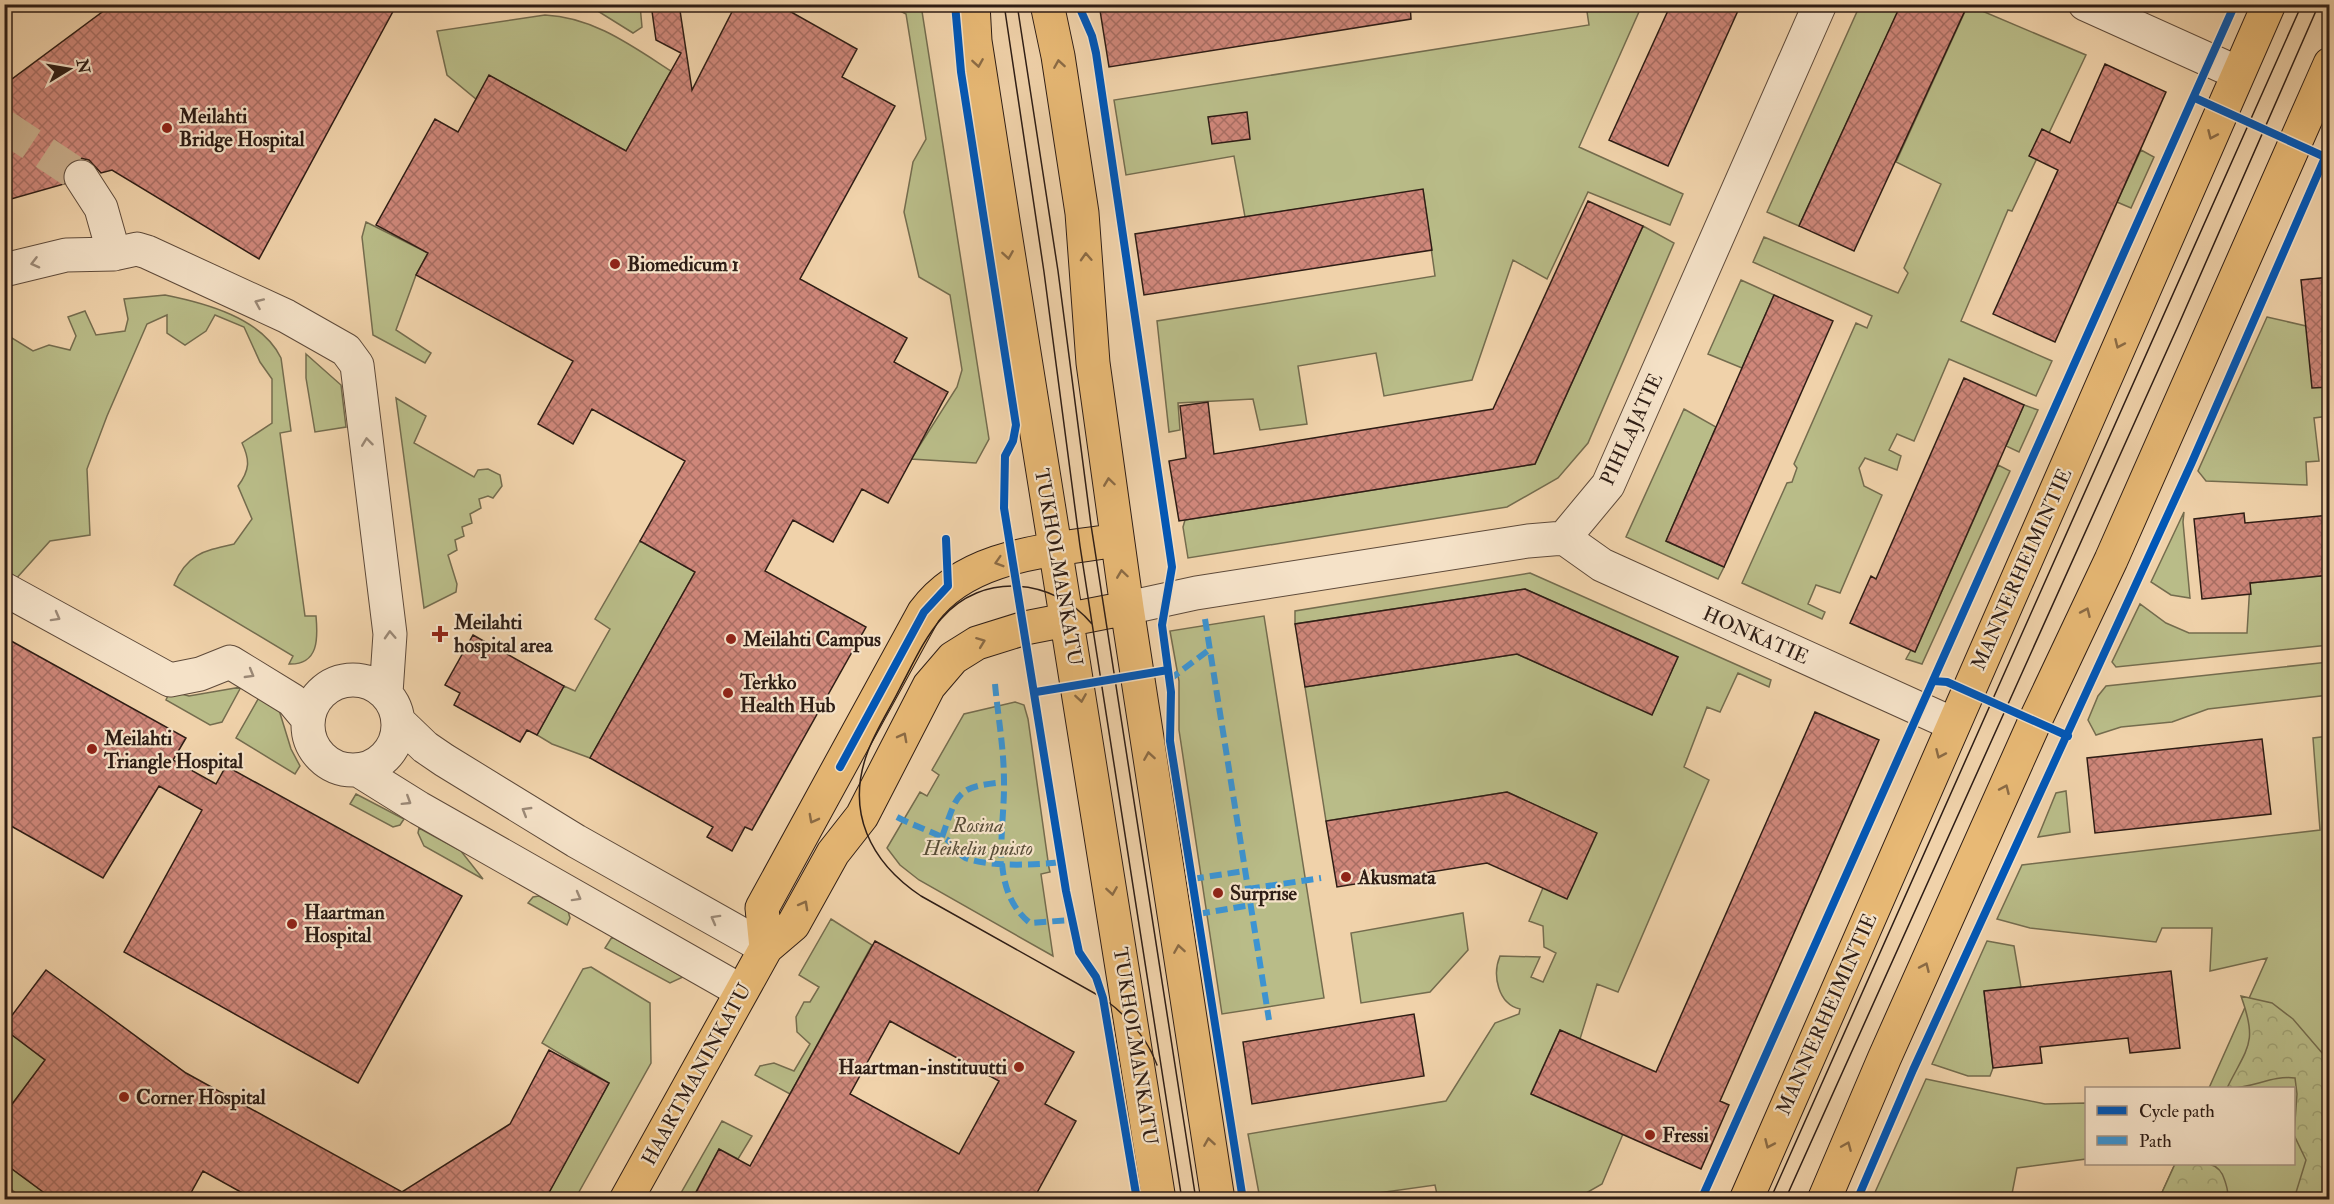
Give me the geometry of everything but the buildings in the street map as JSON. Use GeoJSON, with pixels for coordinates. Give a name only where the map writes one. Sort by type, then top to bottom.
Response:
{"type":"FeatureCollection","features":[{"type":"Feature","properties":{"kind":"main road","name":"TUKHOLMANKATU"},"geometry":{"type":"LineString","coordinates":[[973,4],[975,41],[1159,1200]]}},
{"type":"Feature","properties":{"kind":"main road"},"geometry":{"type":"LineString","coordinates":[[1047,4],[1058,56],[1082,213],[1092,363],[1117,540],[1218,1200]]}},
{"type":"Feature","properties":{"kind":"main road","name":"MANNERHEIMINTIE"},"geometry":{"type":"LineString","coordinates":[[1746,1200],[2269,4]]}},
{"type":"Feature","properties":{"kind":"main road"},"geometry":{"type":"LineString","coordinates":[[1824,1200],[1893,1037],[2111,560],[2330,64]]}},
{"type":"Feature","properties":{"kind":"main road"},"geometry":{"type":"LineString","coordinates":[[766,948],[762,908],[924,612],[948,586],[984,567],[1012,558],[1117,540]]}},
{"type":"Feature","properties":{"kind":"main road","name":"HAARTMANINKATU"},"geometry":{"type":"LineString","coordinates":[[626,1200],[766,948],[793,925],[833,852],[861,816],[929,686],[953,658],[982,641],[1025,628],[1127,608]]}},
{"type":"Feature","properties":{"kind":"street","name":"PIHLAJATIE"},"geometry":{"type":"LineString","coordinates":[[1564,538],[1608,485],[1820,4]]}},
{"type":"Feature","properties":{"kind":"street"},"geometry":{"type":"LineString","coordinates":[[2085,4],[2238,73]]}},
{"type":"Feature","properties":{"kind":"street"},"geometry":{"type":"LineString","coordinates":[[81,177],[101,208],[114,254]]}},
{"type":"Feature","properties":{"kind":"street"},"geometry":{"type":"LineString","coordinates":[[4,270],[66,255],[114,254],[136,249],[250,298],[346,350],[357,365],[390,634],[392,708],[395,744],[380,762],[358,770],[344,770],[321,757],[311,740],[307,718],[311,706],[329,687],[341,681],[363,681],[392,708],[425,747],[454,767],[576,841],[766,948]]}},
{"type":"Feature","properties":{"kind":"street"},"geometry":{"type":"LineString","coordinates":[[1127,608],[1261,583],[1528,541],[1564,538]]}},
{"type":"Feature","properties":{"kind":"street","name":"HONKATIE"},"geometry":{"type":"LineString","coordinates":[[1564,538],[1602,565],[1953,724]]}},
{"type":"Feature","properties":{"kind":"street"},"geometry":{"type":"LineString","coordinates":[[4,589],[170,680],[200,674],[230,662],[292,700],[307,718]]}},
{"type":"Feature","properties":{"kind":"street"},"geometry":{"type":"LineString","coordinates":[[358,770],[419,808],[741,991]]}},
{"type":"Feature","properties":{"kind":"green space"},"geometry":{"type":"Polygon","coordinates":[[[588,5],[640,5],[642,27],[633,33],[588,5]]]}},
{"type":"Feature","properties":{"kind":"green space"},"geometry":{"type":"Polygon","coordinates":[[[889,5],[921,5],[989,439],[976,463],[911,459],[957,387],[962,370],[950,295],[919,277],[904,212],[913,162],[926,139],[906,14],[889,5]]]}},
{"type":"Feature","properties":{"kind":"green space"},"geometry":{"type":"Polygon","coordinates":[[[1586,5],[1642,5],[1579,147],[1683,194],[1670,225],[1588,192],[1547,279],[1513,260],[1472,380],[1384,396],[1376,353],[1298,366],[1307,424],[1260,430],[1253,399],[1178,403],[1180,430],[1169,432],[1157,321],[1435,276],[1423,190],[1245,217],[1234,156],[1126,175],[1114,100],[1589,25],[1586,5]]]}},
{"type":"Feature","properties":{"kind":"green space"},"geometry":{"type":"Polygon","coordinates":[[[1860,5],[1901,5],[1799,226],[1767,212],[1860,5]]]}},
{"type":"Feature","properties":{"kind":"green space"},"geometry":{"type":"Polygon","coordinates":[[[1968,5],[2086,55],[2012,211],[2008,210],[1961,321],[2052,361],[2036,396],[1949,359],[1914,441],[1897,434],[1889,450],[1901,456],[1897,470],[1865,458],[1859,468],[1864,486],[1882,495],[1840,593],[1816,585],[1808,604],[1825,612],[1822,619],[1742,583],[1787,483],[1792,482],[1797,468],[1794,464],[1856,323],[1867,328],[1872,316],[1753,262],[1764,237],[1898,293],[1908,273],[1904,268],[1941,184],[1896,162],[1968,5]]]}},
{"type":"Feature","properties":{"kind":"green space"},"geometry":{"type":"Polygon","coordinates":[[[545,15],[563,17],[596,27],[627,43],[671,71],[626,151],[490,76],[476,99],[447,75],[437,31],[545,15]]]}},
{"type":"Feature","properties":{"kind":"green space"},"geometry":{"type":"Polygon","coordinates":[[[2141,150],[2154,157],[2131,208],[2117,202],[2141,150]]]}},
{"type":"Feature","properties":{"kind":"green space"},"geometry":{"type":"Polygon","coordinates":[[[366,222],[428,253],[416,275],[396,330],[431,353],[425,363],[373,335],[362,237],[366,222]]]}},
{"type":"Feature","properties":{"kind":"green space"},"geometry":{"type":"Polygon","coordinates":[[[1643,226],[1674,243],[1588,443],[1558,478],[1507,507],[1188,558],[1183,527],[1185,520],[1535,464],[1643,226]]]}},
{"type":"Feature","properties":{"kind":"green space"},"geometry":{"type":"Polygon","coordinates":[[[1741,280],[1774,295],[1742,368],[1708,354],[1741,280]]]}},
{"type":"Feature","properties":{"kind":"green space"},"geometry":{"type":"Polygon","coordinates":[[[165,295],[231,314],[260,332],[281,358],[291,431],[280,433],[305,616],[316,616],[317,624],[314,649],[306,660],[299,663],[289,664],[293,656],[174,585],[184,566],[191,560],[213,549],[234,544],[252,519],[238,486],[247,470],[242,443],[272,423],[272,379],[260,362],[244,327],[215,315],[206,331],[185,345],[167,333],[167,315],[147,324],[87,469],[90,535],[50,541],[14,581],[4,575],[4,333],[33,351],[49,345],[70,350],[76,336],[68,317],[85,311],[96,335],[125,331],[128,319],[124,299],[165,295]]]}},
{"type":"Feature","properties":{"kind":"green space"},"geometry":{"type":"Polygon","coordinates":[[[2267,317],[2306,326],[2330,359],[2329,416],[2314,418],[2319,461],[2306,462],[2307,485],[2206,481],[2198,471],[2267,317]]]}},
{"type":"Feature","properties":{"kind":"green space"},"geometry":{"type":"Polygon","coordinates":[[[306,354],[341,385],[346,427],[315,432],[306,378],[306,354]]]}},
{"type":"Feature","properties":{"kind":"green space"},"geometry":{"type":"Polygon","coordinates":[[[396,398],[426,416],[414,443],[474,477],[478,470],[488,469],[500,475],[502,486],[493,498],[488,496],[479,499],[481,508],[470,514],[472,523],[462,527],[464,536],[455,540],[457,550],[448,555],[457,584],[456,592],[424,608],[396,398]]]}},
{"type":"Feature","properties":{"kind":"green space"},"geometry":{"type":"Polygon","coordinates":[[[2024,405],[2038,410],[2019,452],[2006,446],[2024,405]]]}},
{"type":"Feature","properties":{"kind":"green space"},"geometry":{"type":"Polygon","coordinates":[[[1684,409],[1716,427],[1666,541],[1724,567],[1718,579],[1626,537],[1684,409]]]}},
{"type":"Feature","properties":{"kind":"green space"},"geometry":{"type":"Polygon","coordinates":[[[1998,465],[2010,471],[1922,664],[1906,659],[1911,650],[1915,651],[1998,465]]]}},
{"type":"Feature","properties":{"kind":"green space"},"geometry":{"type":"Polygon","coordinates":[[[2184,512],[2190,598],[2171,595],[2151,582],[2184,512]]]}},
{"type":"Feature","properties":{"kind":"green space"},"geometry":{"type":"Polygon","coordinates":[[[640,541],[695,572],[590,758],[552,744],[537,735],[564,686],[575,691],[610,629],[595,619],[640,541]]]}},
{"type":"Feature","properties":{"kind":"green space"},"geometry":{"type":"Polygon","coordinates":[[[1530,573],[1771,680],[1769,687],[1738,673],[1720,712],[1707,707],[1684,767],[1709,780],[1618,992],[1597,984],[1580,1039],[1560,1030],[1531,1093],[1623,1134],[1602,1184],[1574,1200],[1438,1199],[1435,1185],[1335,1199],[1260,1199],[1248,1134],[1446,1101],[1495,1023],[1519,1014],[1520,1009],[1506,1001],[1499,988],[1497,972],[1500,956],[1540,957],[1531,977],[1543,982],[1556,953],[1544,947],[1543,926],[1529,921],[1543,888],[1596,833],[1507,792],[1326,821],[1305,687],[1517,654],[1652,714],[1678,657],[1525,589],[1295,624],[1295,611],[1530,573]]]}},
{"type":"Feature","properties":{"kind":"green space"},"geometry":{"type":"Polygon","coordinates":[[[2329,575],[2329,645],[2116,667],[2112,662],[2140,604],[2166,623],[2189,633],[2247,633],[2250,583],[2329,575]]]}},
{"type":"Feature","properties":{"kind":"green space"},"geometry":{"type":"Polygon","coordinates":[[[1264,616],[1324,998],[1222,1014],[1179,730],[1179,681],[1170,631],[1264,616]]]}},
{"type":"Feature","properties":{"kind":"green space"},"geometry":{"type":"Polygon","coordinates":[[[2329,662],[2329,695],[2208,709],[2172,722],[2121,727],[2096,735],[2088,720],[2098,696],[2106,686],[2329,662]]]}},
{"type":"Feature","properties":{"kind":"green space"},"geometry":{"type":"Polygon","coordinates":[[[241,687],[222,722],[210,725],[166,700],[170,691],[189,696],[241,687]]]}},
{"type":"Feature","properties":{"kind":"green space"},"geometry":{"type":"Polygon","coordinates":[[[261,694],[279,710],[291,749],[300,766],[295,774],[236,738],[261,694]]]}},
{"type":"Feature","properties":{"kind":"green space","name":"Rosina Heikelin puisto"},"geometry":{"type":"Polygon","coordinates":[[[1015,702],[1024,705],[1028,719],[1050,872],[1041,874],[1053,956],[919,880],[900,865],[887,848],[920,792],[927,796],[939,775],[932,770],[964,714],[1015,702]]]}},
{"type":"Feature","properties":{"kind":"green space"},"geometry":{"type":"Polygon","coordinates":[[[2329,736],[2329,1199],[2159,1199],[2175,1165],[2295,1165],[2295,1087],[2209,1087],[2267,958],[2210,971],[2212,928],[2162,928],[2156,942],[2030,928],[1997,919],[2022,865],[2320,830],[2313,738],[2329,736]]]}},
{"type":"Feature","properties":{"kind":"green space"},"geometry":{"type":"Polygon","coordinates":[[[2066,791],[2070,832],[2038,837],[2056,793],[2066,791]]]}},
{"type":"Feature","properties":{"kind":"green space"},"geometry":{"type":"Polygon","coordinates":[[[356,794],[404,819],[400,825],[393,827],[350,804],[356,794]]]}},
{"type":"Feature","properties":{"kind":"green space"},"geometry":{"type":"Polygon","coordinates":[[[419,828],[461,851],[483,879],[424,846],[418,833],[419,828]]]}},
{"type":"Feature","properties":{"kind":"green space"},"geometry":{"type":"Polygon","coordinates":[[[539,896],[568,911],[570,918],[567,925],[528,903],[533,897],[539,896]]]}},
{"type":"Feature","properties":{"kind":"green space"},"geometry":{"type":"Polygon","coordinates":[[[1463,913],[1468,950],[1430,992],[1361,1003],[1351,933],[1463,913]]]}},
{"type":"Feature","properties":{"kind":"green space"},"geometry":{"type":"Polygon","coordinates":[[[831,919],[872,945],[790,1094],[755,1075],[760,1066],[774,1063],[794,1071],[810,1044],[797,1032],[796,1017],[804,1002],[810,1002],[819,987],[799,975],[831,919]]]}},
{"type":"Feature","properties":{"kind":"green space"},"geometry":{"type":"Polygon","coordinates":[[[612,937],[683,977],[670,983],[605,948],[612,937]]]}},
{"type":"Feature","properties":{"kind":"green space"},"geometry":{"type":"Polygon","coordinates":[[[1987,941],[2014,946],[2021,987],[1984,992],[1993,1068],[1990,1076],[1968,1076],[1932,1064],[1987,941]]]}},
{"type":"Feature","properties":{"kind":"green space"},"geometry":{"type":"Polygon","coordinates":[[[591,967],[650,1003],[651,1063],[575,1199],[545,1199],[609,1083],[542,1043],[583,969],[591,967]]]}},
{"type":"Feature","properties":{"kind":"green space"},"geometry":{"type":"Polygon","coordinates":[[[2241,996],[2272,1003],[2293,1019],[2329,1061],[2329,1199],[2294,1199],[2306,1160],[2295,1137],[2297,1094],[2295,1078],[2278,1078],[2240,1087],[2228,1087],[2248,1044],[2250,1035],[2241,996]]]}},
{"type":"Feature","properties":{"kind":"green space"},"geometry":{"type":"Polygon","coordinates":[[[4,1029],[45,1060],[4,1115],[4,1029]]]}},
{"type":"Feature","properties":{"kind":"green space"},"geometry":{"type":"Polygon","coordinates":[[[1926,1079],[2045,1104],[2085,1103],[2085,1159],[2017,1168],[2011,1199],[1872,1199],[1926,1079]]]}},
{"type":"Feature","properties":{"kind":"green space"},"geometry":{"type":"Polygon","coordinates":[[[722,1121],[752,1136],[738,1159],[719,1149],[692,1199],[677,1200],[722,1121]]]}},
{"type":"Feature","properties":{"kind":"green space"},"geometry":{"type":"Polygon","coordinates":[[[4,1163],[46,1194],[23,1199],[5,1184],[4,1163]]]}},
{"type":"Feature","properties":{"kind":"green space"},"geometry":{"type":"Polygon","coordinates":[[[2175,1165],[2212,1165],[2222,1173],[2228,1192],[2226,1199],[2159,1199],[2175,1165]]]}},
{"type":"Feature","properties":{"kind":"tunnel"},"geometry":{"type":"LineString","coordinates":[[4,126],[81,177]]}},
{"type":"Feature","properties":{"kind":"tram line"},"geometry":{"type":"LineString","coordinates":[[1004,4],[1044,272],[1080,546],[1182,1200]]}},
{"type":"Feature","properties":{"kind":"tram line"},"geometry":{"type":"LineString","coordinates":[[1017,4],[1058,271],[1091,525],[1196,1200]]}},
{"type":"Feature","properties":{"kind":"tram line"},"geometry":{"type":"LineString","coordinates":[[1770,1200],[2302,4]]}},
{"type":"Feature","properties":{"kind":"tram line"},"geometry":{"type":"LineString","coordinates":[[1785,1200],[2178,326],[2319,4]]}},
{"type":"Feature","properties":{"kind":"tram line"},"geometry":{"type":"LineString","coordinates":[[1092,624],[1058,597],[1018,586],[997,587],[977,593],[958,604],[941,619],[923,644],[871,743],[862,773],[859,794],[861,814],[876,851],[903,882],[921,896],[1103,998],[1135,1027],[1148,1045],[1157,1065]]}},
{"type":"Feature","properties":{"kind":"marked path"},"geometry":{"type":"LineString","coordinates":[[1205,619],[1269,1020]]}},
{"type":"Feature","properties":{"kind":"marked path"},"geometry":{"type":"LineString","coordinates":[[1169,680],[1210,649]]}},
{"type":"Feature","properties":{"kind":"marked path"},"geometry":{"type":"LineString","coordinates":[[995,684],[1004,770],[1002,857],[1008,893],[1017,909],[1030,923],[1071,920]]}},
{"type":"Feature","properties":{"kind":"marked path"},"geometry":{"type":"LineString","coordinates":[[942,837],[961,795],[976,787],[1004,782]]}},
{"type":"Feature","properties":{"kind":"marked path"},"geometry":{"type":"LineString","coordinates":[[897,817],[947,840],[961,855],[978,862],[1002,864],[1062,862]]}},
{"type":"Feature","properties":{"kind":"marked path"},"geometry":{"type":"LineString","coordinates":[[1192,879],[1245,871]]}},
{"type":"Feature","properties":{"kind":"marked path"},"geometry":{"type":"LineString","coordinates":[[1248,889],[1321,878]]}},
{"type":"Feature","properties":{"kind":"marked path"},"geometry":{"type":"LineString","coordinates":[[1198,914],[1251,905]]}},
{"type":"Feature","properties":{"kind":"cycle path"},"geometry":{"type":"LineString","coordinates":[[955,4],[961,72],[1016,425],[1013,441],[1005,456],[1004,508],[1066,891],[1079,952],[1096,977],[1103,998],[1137,1200]]}},
{"type":"Feature","properties":{"kind":"cycle path"},"geometry":{"type":"LineString","coordinates":[[1078,4],[1092,36],[1096,53],[1172,567],[1162,625],[1171,692],[1170,741],[1243,1200]]}},
{"type":"Feature","properties":{"kind":"cycle path"},"geometry":{"type":"LineString","coordinates":[[1701,1200],[2235,4]]}},
{"type":"Feature","properties":{"kind":"cycle path"},"geometry":{"type":"LineString","coordinates":[[2195,98],[2325,157]]}},
{"type":"Feature","properties":{"kind":"cycle path"},"geometry":{"type":"LineString","coordinates":[[1857,1200],[1913,1070],[2192,462],[2330,146]]}},
{"type":"Feature","properties":{"kind":"cycle path"},"geometry":{"type":"LineString","coordinates":[[840,767],[924,612],[948,586],[946,539]]}},
{"type":"Feature","properties":{"kind":"cycle path"},"geometry":{"type":"LineString","coordinates":[[1036,692],[1168,670]]}},
{"type":"Feature","properties":{"kind":"cycle path"},"geometry":{"type":"LineString","coordinates":[[1934,681],[1947,682],[2068,736]]}},
{"type":"Feature","properties":{"kind":"place","name":"Meilahti Bridge Hospital"},"geometry":{"type":"Point","coordinates":[167,128]}},
{"type":"Feature","properties":{"kind":"place","name":"Biomedicum 1"},"geometry":{"type":"Point","coordinates":[615,264]}},
{"type":"Feature","properties":{"kind":"place","name":"Meilahti hospital area"},"geometry":{"type":"Point","coordinates":[440,634]}},
{"type":"Feature","properties":{"kind":"place","name":"Meilahti Campus"},"geometry":{"type":"Point","coordinates":[731,639]}},
{"type":"Feature","properties":{"kind":"place","name":"Terkko Health Hub"},"geometry":{"type":"Point","coordinates":[728,693]}},
{"type":"Feature","properties":{"kind":"place","name":"Meilahti Triangle Hospital"},"geometry":{"type":"Point","coordinates":[92,749]}},
{"type":"Feature","properties":{"kind":"place","name":"Akusmata"},"geometry":{"type":"Point","coordinates":[1346,877]}},
{"type":"Feature","properties":{"kind":"place","name":"Surprise"},"geometry":{"type":"Point","coordinates":[1218,893]}},
{"type":"Feature","properties":{"kind":"place","name":"Haartman Hospital"},"geometry":{"type":"Point","coordinates":[292,924]}},
{"type":"Feature","properties":{"kind":"place","name":"Haartman-instituutti"},"geometry":{"type":"Point","coordinates":[1019,1067]}},
{"type":"Feature","properties":{"kind":"place","name":"Corner Hospital"},"geometry":{"type":"Point","coordinates":[124,1097]}},
{"type":"Feature","properties":{"kind":"place","name":"Fressi"},"geometry":{"type":"Point","coordinates":[1650,1135]}}]}
